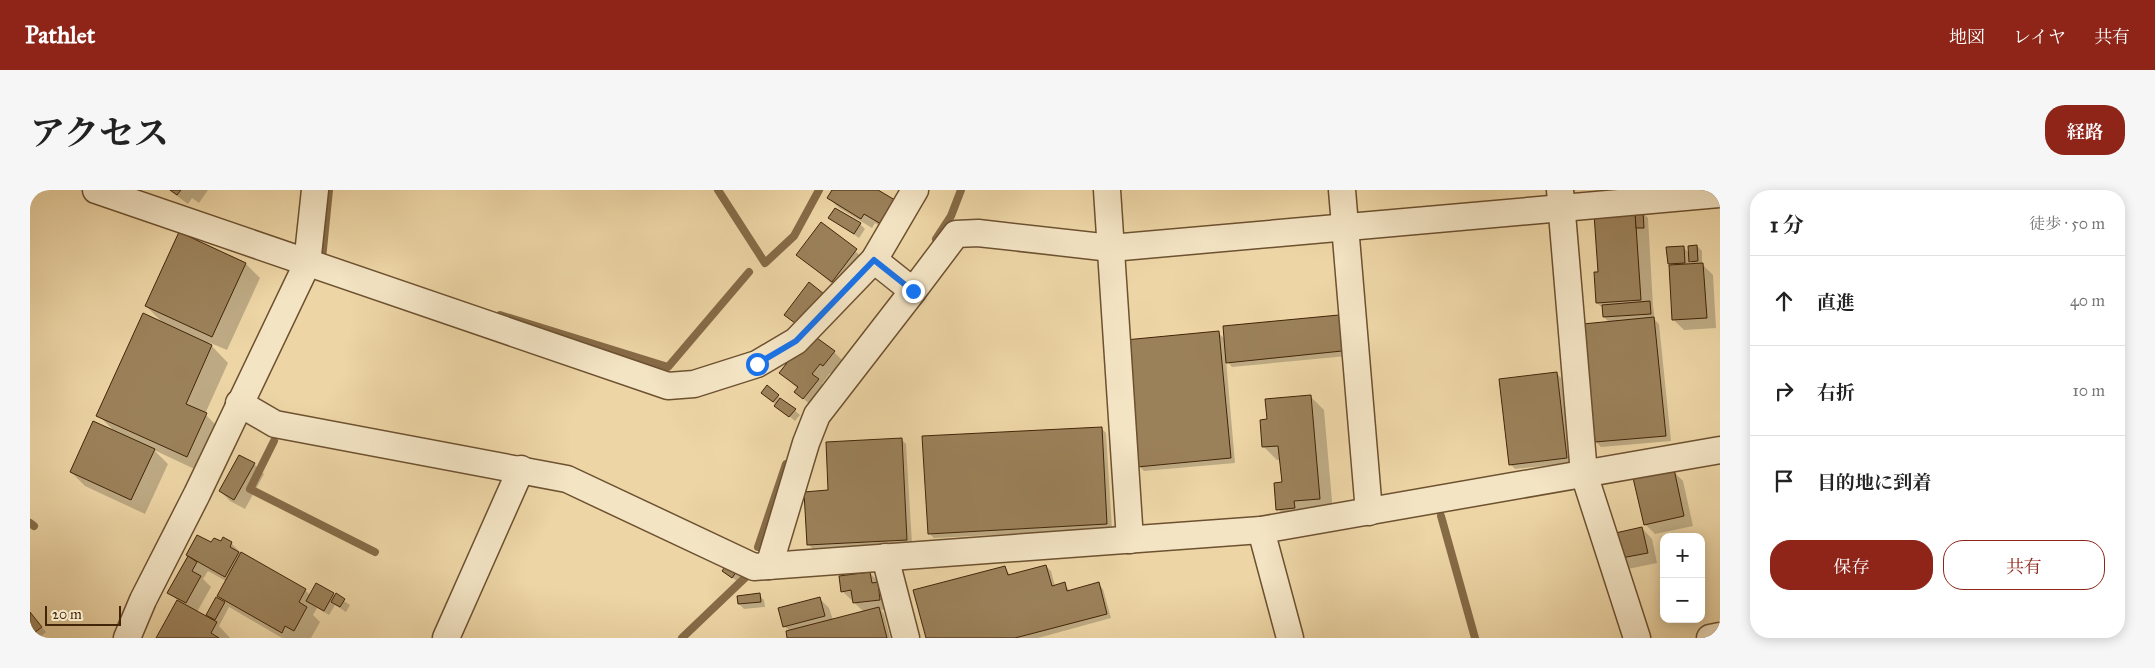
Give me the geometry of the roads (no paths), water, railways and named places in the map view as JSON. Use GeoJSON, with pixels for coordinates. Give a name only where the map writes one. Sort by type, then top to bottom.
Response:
{"type":"FeatureCollection","features":[{"type":"Feature","properties":{"kind":"street"},"geometry":{"type":"LineString","coordinates":[[96,190],[307,264],[668,386],[694,384],[757,364],[796,341],[874,260],[915,190]]}},
{"type":"Feature","properties":{"kind":"street"},"geometry":{"type":"LineString","coordinates":[[127,638],[143,600],[197,494],[307,264],[315,190]]}},
{"type":"Feature","properties":{"kind":"street"},"geometry":{"type":"LineString","coordinates":[[1107,190],[1130,540]]}},
{"type":"Feature","properties":{"kind":"street"},"geometry":{"type":"LineString","coordinates":[[1342,190],[1369,512]]}},
{"type":"Feature","properties":{"kind":"street"},"geometry":{"type":"LineString","coordinates":[[769,566],[806,443],[817,414],[956,234],[978,233],[1111,248],[1345,228],[1561,199],[1720,194]]}},
{"type":"Feature","properties":{"kind":"street"},"geometry":{"type":"LineString","coordinates":[[1561,199],[1584,474],[1638,638]]}},
{"type":"Feature","properties":{"kind":"street"},"geometry":{"type":"LineString","coordinates":[[874,260],[913,291]]}},
{"type":"Feature","properties":{"kind":"street"},"geometry":{"type":"LineString","coordinates":[[239,403],[276,424],[567,479],[754,567],[1261,530],[1720,450]]}},
{"type":"Feature","properties":{"kind":"street"},"geometry":{"type":"LineString","coordinates":[[446,638],[521,469]]}},
{"type":"Feature","properties":{"kind":"street"},"geometry":{"type":"LineString","coordinates":[[1261,530],[1290,638]]}},
{"type":"Feature","properties":{"kind":"street"},"geometry":{"type":"LineString","coordinates":[[885,557],[906,638]]}},
{"type":"Feature","properties":{"kind":"street"},"geometry":{"type":"LineString","coordinates":[[1710,638],[1720,636]]}},
{"type":"Feature","properties":{"kind":"waterway"},"geometry":{"type":"LineString","coordinates":[[324,260],[322,259],[329,190]]}},
{"type":"Feature","properties":{"kind":"waterway"},"geometry":{"type":"LineString","coordinates":[[718,190],[765,263],[794,236],[819,190]]}},
{"type":"Feature","properties":{"kind":"waterway"},"geometry":{"type":"LineString","coordinates":[[936,239],[951,216],[961,190]]}},
{"type":"Feature","properties":{"kind":"waterway"},"geometry":{"type":"LineString","coordinates":[[500,315],[668,367],[749,272]]}},
{"type":"Feature","properties":{"kind":"waterway"},"geometry":{"type":"LineString","coordinates":[[274,441],[250,489],[375,552]]}},
{"type":"Feature","properties":{"kind":"waterway"},"geometry":{"type":"LineString","coordinates":[[758,547],[786,464]]}},
{"type":"Feature","properties":{"kind":"waterway"},"geometry":{"type":"LineString","coordinates":[[1441,516],[1475,638]]}},
{"type":"Feature","properties":{"kind":"waterway"},"geometry":{"type":"LineString","coordinates":[[30,523],[34,526]]}},
{"type":"Feature","properties":{"kind":"waterway"},"geometry":{"type":"LineString","coordinates":[[682,638],[750,573]]}}]}
